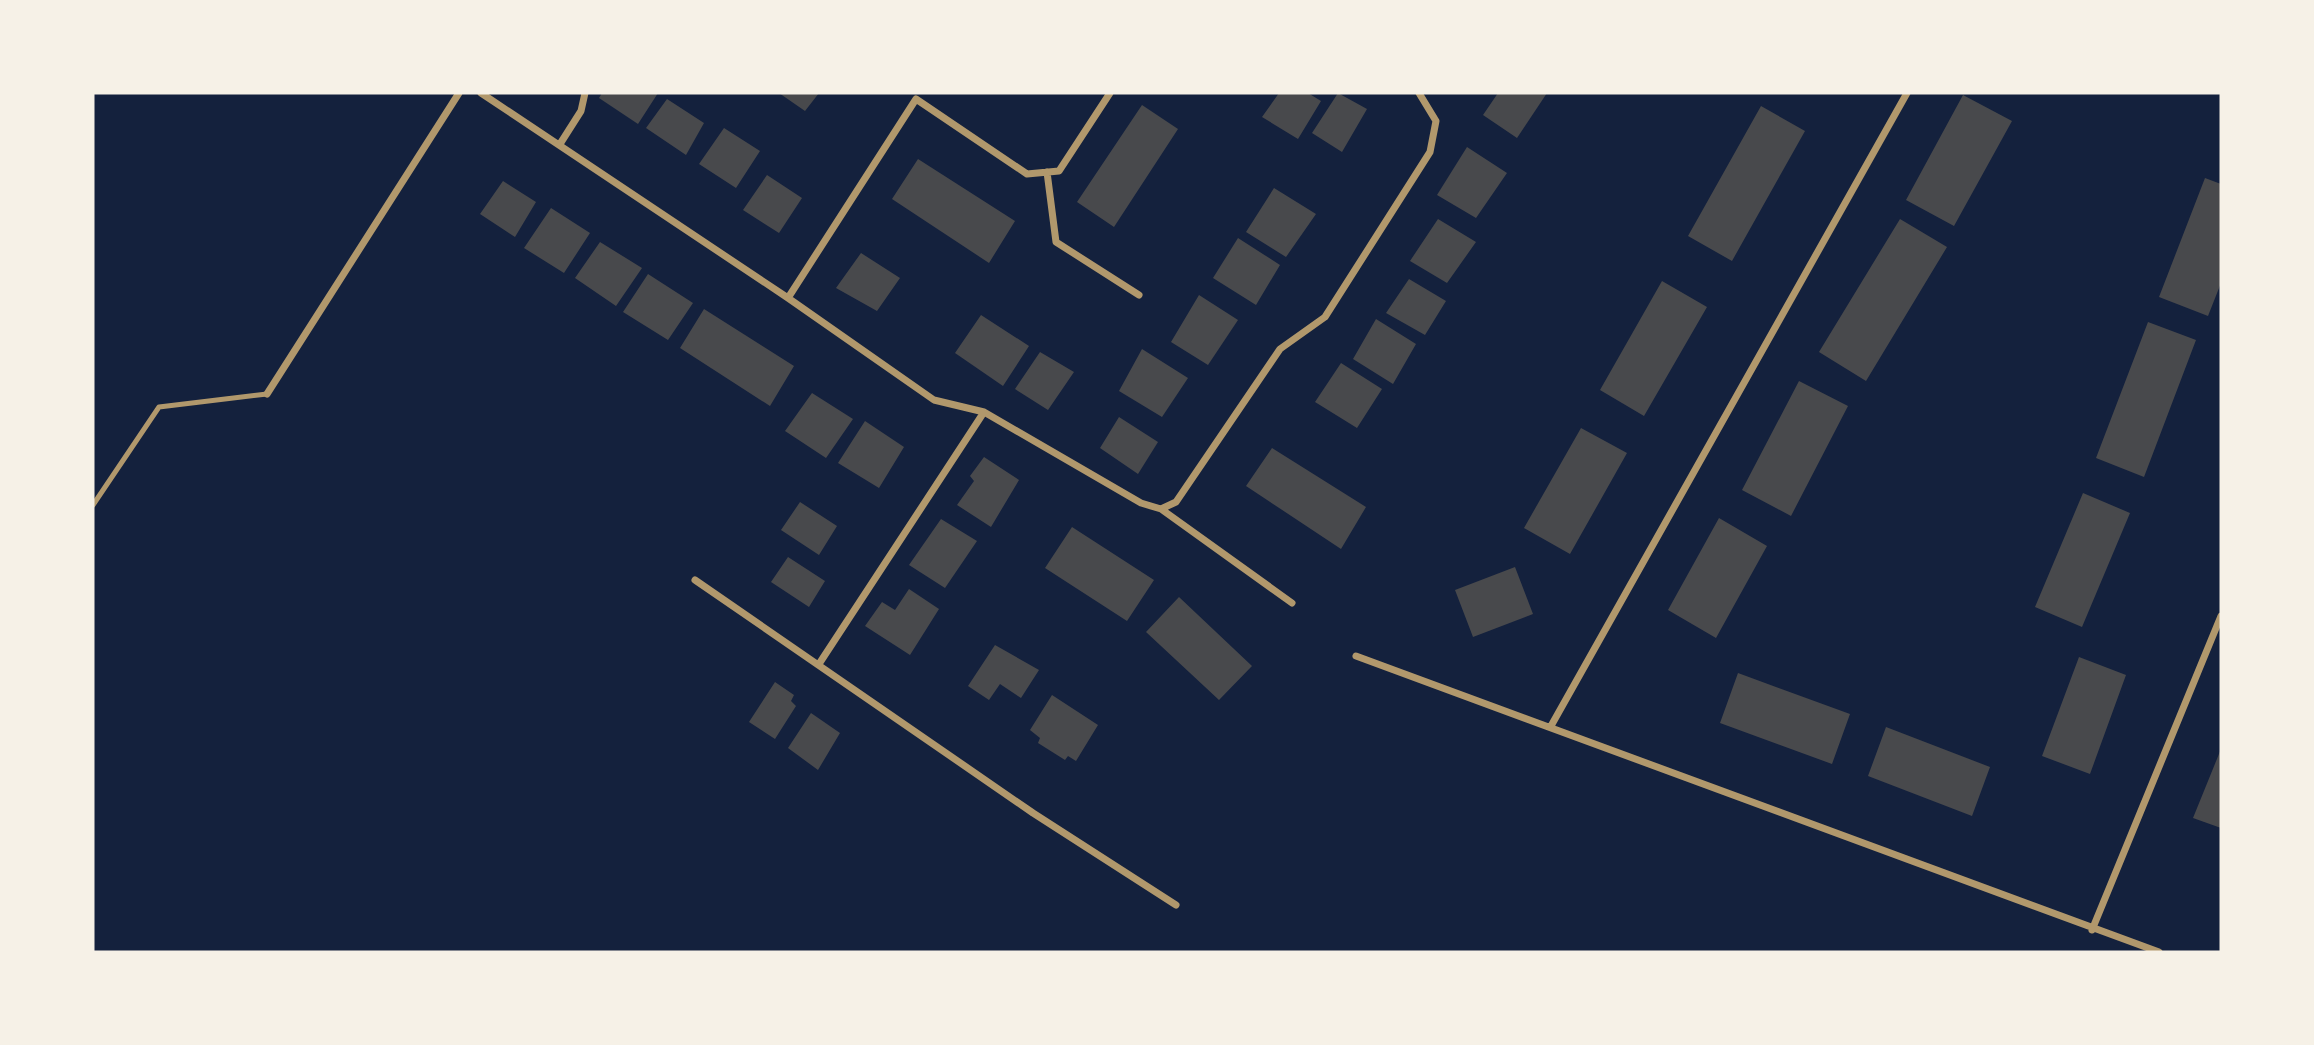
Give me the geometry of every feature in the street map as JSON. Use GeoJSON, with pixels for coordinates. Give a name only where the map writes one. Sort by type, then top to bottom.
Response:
{"type":"FeatureCollection","features":[{"type":"Feature","properties":{"kind":"street"},"geometry":{"type":"LineString","coordinates":[[267,394],[459,93]]}},
{"type":"Feature","properties":{"kind":"street"},"geometry":{"type":"LineString","coordinates":[[481,93],[788,298],[934,400],[984,412],[1141,503],[1161,509],[1292,603]]}},
{"type":"Feature","properties":{"kind":"street"},"geometry":{"type":"LineString","coordinates":[[560,145],[582,111],[585,93]]}},
{"type":"Feature","properties":{"kind":"street"},"geometry":{"type":"LineString","coordinates":[[788,298],[918,96],[1027,174],[1059,171],[1110,93]]}},
{"type":"Feature","properties":{"kind":"street"},"geometry":{"type":"LineString","coordinates":[[1161,509],[1176,502],[1280,349],[1325,317],[1430,152],[1436,121],[1427,102],[1419,93]]}},
{"type":"Feature","properties":{"kind":"street"},"geometry":{"type":"LineString","coordinates":[[1427,102],[1432,93]]}},
{"type":"Feature","properties":{"kind":"street"},"geometry":{"type":"LineString","coordinates":[[1551,726],[1907,93]]}},
{"type":"Feature","properties":{"kind":"street"},"geometry":{"type":"LineString","coordinates":[[1047,172],[1056,242],[1139,295]]}},
{"type":"Feature","properties":{"kind":"street"},"geometry":{"type":"LineString","coordinates":[[819,664],[984,412]]}},
{"type":"Feature","properties":{"kind":"street"},"geometry":{"type":"LineString","coordinates":[[695,580],[1023,806],[1176,905]]}},
{"type":"Feature","properties":{"kind":"street"},"geometry":{"type":"LineString","coordinates":[[2092,930],[2221,616]]}},
{"type":"Feature","properties":{"kind":"street"},"geometry":{"type":"LineString","coordinates":[[1356,656],[1551,726],[2092,930],[2160,952]]}},
{"type":"Feature","properties":{"kind":"lane"},"geometry":{"type":"LineString","coordinates":[[93,505],[159,407],[267,394]]}},
{"type":"Feature","properties":{"kind":"building"},"geometry":{"type":"Polygon","coordinates":[[[602,93],[658,93],[638,124],[599,98],[602,93]]]}},
{"type":"Feature","properties":{"kind":"building"},"geometry":{"type":"Polygon","coordinates":[[[779,93],[819,93],[805,111],[779,93]]]}},
{"type":"Feature","properties":{"kind":"building"},"geometry":{"type":"Polygon","coordinates":[[[1279,93],[1308,93],[1321,101],[1298,139],[1262,117],[1279,93]]]}},
{"type":"Feature","properties":{"kind":"building"},"geometry":{"type":"Polygon","coordinates":[[[1338,93],[1367,109],[1342,152],[1312,133],[1338,93]]]}},
{"type":"Feature","properties":{"kind":"building"},"geometry":{"type":"Polygon","coordinates":[[[1498,93],[1547,93],[1517,138],[1483,115],[1498,93]]]}},
{"type":"Feature","properties":{"kind":"building"},"geometry":{"type":"Polygon","coordinates":[[[1963,95],[2012,121],[1954,226],[1906,200],[1963,95]]]}},
{"type":"Feature","properties":{"kind":"building"},"geometry":{"type":"Polygon","coordinates":[[[667,99],[704,123],[686,155],[646,128],[667,99]]]}},
{"type":"Feature","properties":{"kind":"building"},"geometry":{"type":"Polygon","coordinates":[[[1142,105],[1178,129],[1114,227],[1077,202],[1142,105]]]}},
{"type":"Feature","properties":{"kind":"building"},"geometry":{"type":"Polygon","coordinates":[[[1761,106],[1805,131],[1732,261],[1688,236],[1761,106]]]}},
{"type":"Feature","properties":{"kind":"building"},"geometry":{"type":"Polygon","coordinates":[[[724,128],[760,151],[736,188],[699,164],[724,128]]]}},
{"type":"Feature","properties":{"kind":"building"},"geometry":{"type":"Polygon","coordinates":[[[1467,147],[1507,173],[1476,218],[1437,195],[1467,147]]]}},
{"type":"Feature","properties":{"kind":"building"},"geometry":{"type":"Polygon","coordinates":[[[918,159],[1015,221],[989,263],[892,199],[918,159]]]}},
{"type":"Feature","properties":{"kind":"building"},"geometry":{"type":"Polygon","coordinates":[[[767,175],[802,198],[779,233],[743,210],[767,175]]]}},
{"type":"Feature","properties":{"kind":"building"},"geometry":{"type":"Polygon","coordinates":[[[2205,178],[2221,184],[2221,283],[2208,316],[2159,297],[2205,178]]]}},
{"type":"Feature","properties":{"kind":"building"},"geometry":{"type":"Polygon","coordinates":[[[503,181],[536,202],[515,237],[480,214],[503,181]]]}},
{"type":"Feature","properties":{"kind":"building"},"geometry":{"type":"Polygon","coordinates":[[[1274,188],[1316,214],[1286,257],[1246,232],[1274,188]]]}},
{"type":"Feature","properties":{"kind":"building"},"geometry":{"type":"Polygon","coordinates":[[[551,208],[590,233],[564,273],[524,248],[551,208]]]}},
{"type":"Feature","properties":{"kind":"building"},"geometry":{"type":"Polygon","coordinates":[[[1438,219],[1476,242],[1447,283],[1410,261],[1438,219]]]}},
{"type":"Feature","properties":{"kind":"building"},"geometry":{"type":"Polygon","coordinates":[[[1900,219],[1947,247],[1866,381],[1819,352],[1900,219]]]}},
{"type":"Feature","properties":{"kind":"building"},"geometry":{"type":"Polygon","coordinates":[[[1238,238],[1280,265],[1256,305],[1213,278],[1238,238]]]}},
{"type":"Feature","properties":{"kind":"building"},"geometry":{"type":"Polygon","coordinates":[[[600,242],[642,268],[616,306],[575,278],[600,242]]]}},
{"type":"Feature","properties":{"kind":"building"},"geometry":{"type":"Polygon","coordinates":[[[861,253],[900,278],[877,311],[836,288],[861,253]]]}},
{"type":"Feature","properties":{"kind":"building"},"geometry":{"type":"Polygon","coordinates":[[[648,274],[693,303],[668,340],[623,312],[648,274]]]}},
{"type":"Feature","properties":{"kind":"building"},"geometry":{"type":"Polygon","coordinates":[[[1409,279],[1446,301],[1425,335],[1386,313],[1409,279]]]}},
{"type":"Feature","properties":{"kind":"building"},"geometry":{"type":"Polygon","coordinates":[[[1662,281],[1707,307],[1644,416],[1600,390],[1662,281]]]}},
{"type":"Feature","properties":{"kind":"building"},"geometry":{"type":"Polygon","coordinates":[[[1199,295],[1238,320],[1208,365],[1171,342],[1199,295]]]}},
{"type":"Feature","properties":{"kind":"building"},"geometry":{"type":"Polygon","coordinates":[[[704,309],[794,366],[770,406],[680,348],[704,309]]]}},
{"type":"Feature","properties":{"kind":"building"},"geometry":{"type":"Polygon","coordinates":[[[981,315],[1029,346],[1003,386],[955,353],[981,315]]]}},
{"type":"Feature","properties":{"kind":"building"},"geometry":{"type":"Polygon","coordinates":[[[1376,319],[1416,344],[1393,384],[1353,359],[1376,319]]]}},
{"type":"Feature","properties":{"kind":"building"},"geometry":{"type":"Polygon","coordinates":[[[2148,322],[2196,340],[2144,477],[2096,458],[2148,322]]]}},
{"type":"Feature","properties":{"kind":"building"},"geometry":{"type":"Polygon","coordinates":[[[1142,349],[1188,378],[1162,417],[1119,391],[1142,349]]]}},
{"type":"Feature","properties":{"kind":"building"},"geometry":{"type":"Polygon","coordinates":[[[1040,352],[1074,372],[1048,410],[1015,389],[1040,352]]]}},
{"type":"Feature","properties":{"kind":"building"},"geometry":{"type":"Polygon","coordinates":[[[1341,363],[1382,389],[1357,428],[1315,402],[1341,363]]]}},
{"type":"Feature","properties":{"kind":"building"},"geometry":{"type":"Polygon","coordinates":[[[1799,381],[1848,406],[1791,516],[1742,490],[1799,381]]]}},
{"type":"Feature","properties":{"kind":"building"},"geometry":{"type":"Polygon","coordinates":[[[812,393],[853,419],[826,458],[785,431],[812,393]]]}},
{"type":"Feature","properties":{"kind":"building"},"geometry":{"type":"Polygon","coordinates":[[[1119,417],[1158,442],[1138,474],[1100,448],[1119,417]]]}},
{"type":"Feature","properties":{"kind":"building"},"geometry":{"type":"Polygon","coordinates":[[[865,421],[904,447],[879,488],[838,463],[865,421]]]}},
{"type":"Feature","properties":{"kind":"building"},"geometry":{"type":"Polygon","coordinates":[[[1581,428],[1627,453],[1570,554],[1524,528],[1581,428]]]}},
{"type":"Feature","properties":{"kind":"building"},"geometry":{"type":"Polygon","coordinates":[[[1272,448],[1366,507],[1341,549],[1246,486],[1272,448]]]}},
{"type":"Feature","properties":{"kind":"building"},"geometry":{"type":"Polygon","coordinates":[[[984,457],[1019,480],[991,527],[957,505],[974,481],[970,476],[984,457]]]}},
{"type":"Feature","properties":{"kind":"building"},"geometry":{"type":"Polygon","coordinates":[[[2083,493],[2130,513],[2082,627],[2035,607],[2083,493]]]}},
{"type":"Feature","properties":{"kind":"building"},"geometry":{"type":"Polygon","coordinates":[[[800,502],[837,526],[819,555],[781,530],[800,502]]]}},
{"type":"Feature","properties":{"kind":"building"},"geometry":{"type":"Polygon","coordinates":[[[1719,518],[1767,546],[1716,638],[1668,610],[1719,518]]]}},
{"type":"Feature","properties":{"kind":"building"},"geometry":{"type":"Polygon","coordinates":[[[941,519],[977,541],[945,588],[909,565],[941,519]]]}},
{"type":"Feature","properties":{"kind":"building"},"geometry":{"type":"Polygon","coordinates":[[[1072,527],[1154,580],[1127,621],[1045,568],[1072,527]]]}},
{"type":"Feature","properties":{"kind":"building"},"geometry":{"type":"Polygon","coordinates":[[[788,557],[825,581],[809,607],[771,582],[788,557]]]}},
{"type":"Feature","properties":{"kind":"building"},"geometry":{"type":"Polygon","coordinates":[[[1515,567],[1533,614],[1473,637],[1455,590],[1515,567]]]}},
{"type":"Feature","properties":{"kind":"building"},"geometry":{"type":"Polygon","coordinates":[[[909,589],[939,609],[910,655],[865,626],[882,602],[895,610],[909,589]]]}},
{"type":"Feature","properties":{"kind":"building"},"geometry":{"type":"Polygon","coordinates":[[[1179,597],[1252,666],[1219,700],[1146,632],[1179,597]]]}},
{"type":"Feature","properties":{"kind":"building"},"geometry":{"type":"Polygon","coordinates":[[[995,645],[1039,670],[1021,698],[1000,684],[989,700],[968,686],[995,645]]]}},
{"type":"Feature","properties":{"kind":"building"},"geometry":{"type":"Polygon","coordinates":[[[2079,657],[2126,675],[2090,774],[2042,756],[2079,657]]]}},
{"type":"Feature","properties":{"kind":"building"},"geometry":{"type":"Polygon","coordinates":[[[1738,673],[1850,714],[1832,764],[1720,723],[1738,673]]]}},
{"type":"Feature","properties":{"kind":"building"},"geometry":{"type":"Polygon","coordinates":[[[775,682],[794,695],[791,701],[796,706],[775,739],[749,722],[775,682]]]}},
{"type":"Feature","properties":{"kind":"building"},"geometry":{"type":"Polygon","coordinates":[[[1052,695],[1098,725],[1076,761],[1068,756],[1065,760],[1038,743],[1040,738],[1030,730],[1052,695]]]}},
{"type":"Feature","properties":{"kind":"building"},"geometry":{"type":"Polygon","coordinates":[[[811,713],[840,733],[818,770],[788,748],[811,713]]]}},
{"type":"Feature","properties":{"kind":"building"},"geometry":{"type":"Polygon","coordinates":[[[1886,727],[1990,767],[1972,816],[1868,776],[1886,727]]]}},
{"type":"Feature","properties":{"kind":"building"},"geometry":{"type":"Polygon","coordinates":[[[2221,749],[2221,828],[2193,818],[2221,749]]]}}]}
